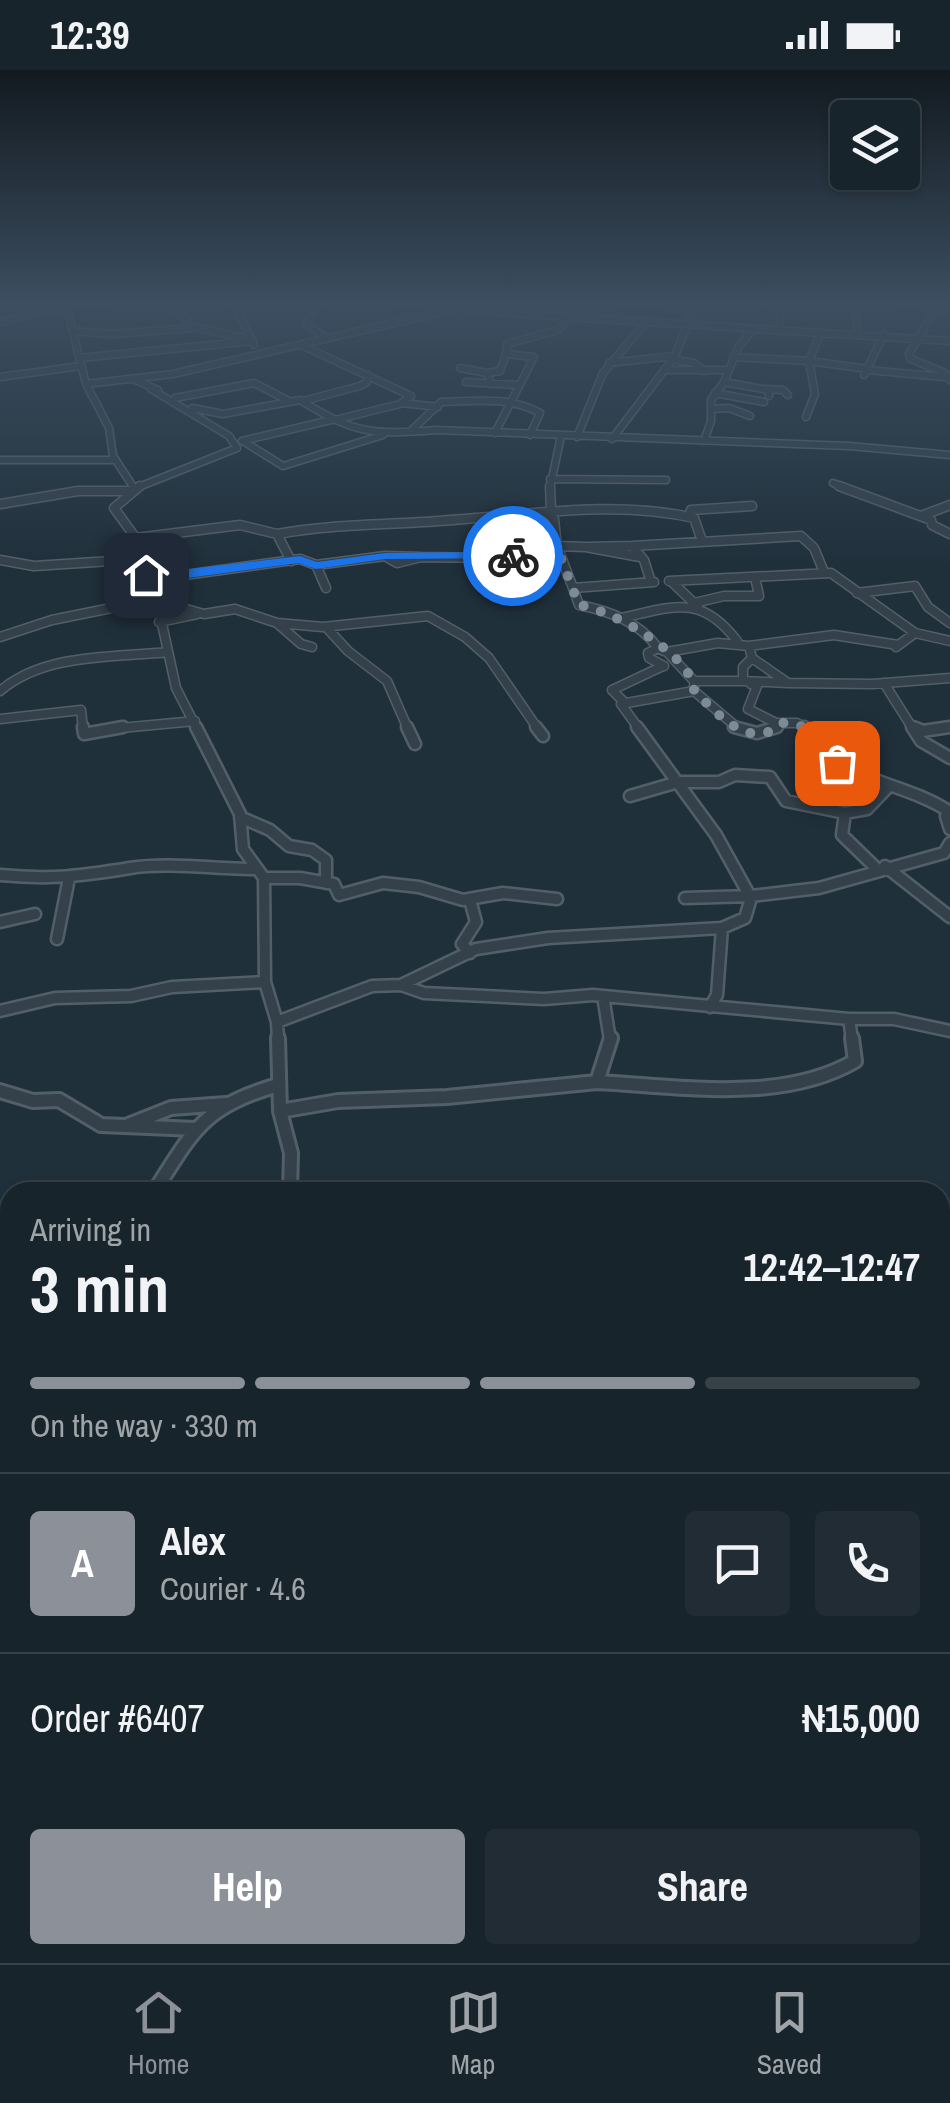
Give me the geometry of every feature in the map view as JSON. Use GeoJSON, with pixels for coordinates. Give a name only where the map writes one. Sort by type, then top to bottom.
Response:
{"type":"FeatureCollection","features":[{"type":"Feature","properties":{"kind":"street"},"geometry":{"type":"LineString","coordinates":[[89,389],[109,428],[116,460],[132,489]]}},
{"type":"Feature","properties":{"kind":"street"},"geometry":{"type":"LineString","coordinates":[[175,398],[221,389]]}},
{"type":"Feature","properties":{"kind":"street"},"geometry":{"type":"LineString","coordinates":[[267,389],[288,400]]}},
{"type":"Feature","properties":{"kind":"street"},"geometry":{"type":"LineString","coordinates":[[151,390],[199,412],[222,414],[347,389]]}},
{"type":"Feature","properties":{"kind":"street"},"geometry":{"type":"LineString","coordinates":[[399,389],[411,396],[402,403]]}},
{"type":"Feature","properties":{"kind":"street"},"geometry":{"type":"LineString","coordinates":[[495,433],[516,389]]}},
{"type":"Feature","properties":{"kind":"street"},"geometry":{"type":"LineString","coordinates":[[577,437],[591,389]]}},
{"type":"Feature","properties":{"kind":"street"},"geometry":{"type":"LineString","coordinates":[[612,438],[649,389]]}},
{"type":"Feature","properties":{"kind":"street"},"geometry":{"type":"LineString","coordinates":[[704,441],[718,389]]}},
{"type":"Feature","properties":{"kind":"street"},"geometry":{"type":"LineString","coordinates":[[748,389],[766,395]]}},
{"type":"Feature","properties":{"kind":"street"},"geometry":{"type":"LineString","coordinates":[[806,417],[814,389]]}},
{"type":"Feature","properties":{"kind":"street"},"geometry":{"type":"LineString","coordinates":[[151,390],[283,466],[387,434],[412,431],[908,450],[950,455]]}},
{"type":"Feature","properties":{"kind":"street"},"geometry":{"type":"LineString","coordinates":[[715,393],[766,395],[784,390],[788,395]]}},
{"type":"Feature","properties":{"kind":"street"},"geometry":{"type":"LineString","coordinates":[[715,393],[734,410]]}},
{"type":"Feature","properties":{"kind":"street"},"geometry":{"type":"LineString","coordinates":[[303,401],[341,425],[387,434]]}},
{"type":"Feature","properties":{"kind":"street"},"geometry":{"type":"LineString","coordinates":[[412,431],[441,402],[508,403],[532,407],[540,413],[530,435]]}},
{"type":"Feature","properties":{"kind":"street"},"geometry":{"type":"LineString","coordinates":[[239,442],[402,403],[438,407]]}},
{"type":"Feature","properties":{"kind":"street"},"geometry":{"type":"LineString","coordinates":[[711,409],[734,410],[750,416]]}},
{"type":"Feature","properties":{"kind":"street"},"geometry":{"type":"LineString","coordinates":[[546,512],[552,510],[550,479],[560,438]]}},
{"type":"Feature","properties":{"kind":"street"},"geometry":{"type":"LineString","coordinates":[[239,442],[229,454],[152,478],[132,489],[114,508],[136,538],[156,600],[176,688],[240,817],[238,831],[243,858],[264,878],[334,884],[340,895],[382,883],[419,886],[470,900],[503,894],[556,900]]}},
{"type":"Feature","properties":{"kind":"street"},"geometry":{"type":"LineString","coordinates":[[0,460],[116,460]]}},
{"type":"Feature","properties":{"kind":"street"},"geometry":{"type":"LineString","coordinates":[[550,479],[666,480]]}},
{"type":"Feature","properties":{"kind":"street"},"geometry":{"type":"LineString","coordinates":[[833,483],[919,516],[950,534]]}},
{"type":"Feature","properties":{"kind":"street"},"geometry":{"type":"LineString","coordinates":[[0,504],[78,491],[132,489]]}},
{"type":"Feature","properties":{"kind":"street"},"geometry":{"type":"LineString","coordinates":[[919,516],[950,505]]}},
{"type":"Feature","properties":{"kind":"street"},"geometry":{"type":"LineString","coordinates":[[689,516],[691,510],[752,506]]}},
{"type":"Feature","properties":{"kind":"street"},"geometry":{"type":"LineString","coordinates":[[136,538],[240,525],[277,534],[329,524],[402,524],[644,508],[694,518],[702,541]]}},
{"type":"Feature","properties":{"kind":"street"},"geometry":{"type":"LineString","coordinates":[[546,512],[554,518],[557,548],[579,605],[633,625],[677,662],[730,727],[751,733],[777,729],[783,723]]}},
{"type":"Feature","properties":{"kind":"street"},"geometry":{"type":"LineString","coordinates":[[277,534],[276,540],[285,546],[292,560]]}},
{"type":"Feature","properties":{"kind":"street"},"geometry":{"type":"LineString","coordinates":[[150,580],[292,560],[316,566],[385,556],[396,563],[420,557],[492,558],[557,548],[801,536],[814,548],[824,572],[915,634],[950,641]]}},
{"type":"Feature","properties":{"kind":"street"},"geometry":{"type":"LineString","coordinates":[[632,546],[651,582]]}},
{"type":"Feature","properties":{"kind":"street"},"geometry":{"type":"LineString","coordinates":[[586,547],[640,557]]}},
{"type":"Feature","properties":{"kind":"street"},"geometry":{"type":"LineString","coordinates":[[0,560],[34,566],[142,559]]}},
{"type":"Feature","properties":{"kind":"street"},"geometry":{"type":"LineString","coordinates":[[316,566],[326,588]]}},
{"type":"Feature","properties":{"kind":"street"},"geometry":{"type":"LineString","coordinates":[[574,588],[824,572]]}},
{"type":"Feature","properties":{"kind":"street"},"geometry":{"type":"LineString","coordinates":[[620,618],[672,604],[696,605],[724,596],[759,596],[755,576]]}},
{"type":"Feature","properties":{"kind":"street"},"geometry":{"type":"LineString","coordinates":[[669,581],[722,621],[734,643]]}},
{"type":"Feature","properties":{"kind":"street"},"geometry":{"type":"LineString","coordinates":[[857,593],[915,586],[928,606],[950,623]]}},
{"type":"Feature","properties":{"kind":"street"},"geometry":{"type":"LineString","coordinates":[[0,637],[52,620],[156,600],[202,613]]}},
{"type":"Feature","properties":{"kind":"street"},"geometry":{"type":"LineString","coordinates":[[160,622],[235,610],[277,624],[298,622],[323,627],[387,681],[416,744]]}},
{"type":"Feature","properties":{"kind":"street"},"geometry":{"type":"LineString","coordinates":[[287,634],[428,611],[489,658],[543,736]]}},
{"type":"Feature","properties":{"kind":"street"},"geometry":{"type":"LineString","coordinates":[[633,625],[650,612]]}},
{"type":"Feature","properties":{"kind":"street"},"geometry":{"type":"LineString","coordinates":[[277,624],[312,648]]}},
{"type":"Feature","properties":{"kind":"street"},"geometry":{"type":"LineString","coordinates":[[663,666],[649,658],[648,652],[712,642],[749,646],[834,635],[897,646],[915,634]]}},
{"type":"Feature","properties":{"kind":"street"},"geometry":{"type":"LineString","coordinates":[[749,646],[752,658],[777,672],[822,683]]}},
{"type":"Feature","properties":{"kind":"street"},"geometry":{"type":"LineString","coordinates":[[0,692],[20,674],[42,665],[168,652]]}},
{"type":"Feature","properties":{"kind":"street"},"geometry":{"type":"LineString","coordinates":[[745,682],[743,667],[752,658]]}},
{"type":"Feature","properties":{"kind":"street"},"geometry":{"type":"LineString","coordinates":[[624,702],[612,690],[677,662]]}},
{"type":"Feature","properties":{"kind":"street"},"geometry":{"type":"LineString","coordinates":[[777,672],[788,683]]}},
{"type":"Feature","properties":{"kind":"street"},"geometry":{"type":"LineString","coordinates":[[624,702],[694,686],[745,682],[884,683],[950,678]]}},
{"type":"Feature","properties":{"kind":"street"},"geometry":{"type":"LineString","coordinates":[[745,682],[757,686],[748,709],[783,723],[797,723],[819,735],[837,763],[935,802],[950,812],[946,816],[950,829]]}},
{"type":"Feature","properties":{"kind":"street"},"geometry":{"type":"LineString","coordinates":[[884,683],[920,741],[950,758]]}},
{"type":"Feature","properties":{"kind":"street"},"geometry":{"type":"LineString","coordinates":[[401,986],[470,953],[548,938],[722,928],[745,918],[751,898],[716,835],[621,704],[624,702]]}},
{"type":"Feature","properties":{"kind":"street"},"geometry":{"type":"LineString","coordinates":[[0,719],[80,710],[84,734],[131,724],[195,722]]}},
{"type":"Feature","properties":{"kind":"street"},"geometry":{"type":"LineString","coordinates":[[913,727],[923,731],[950,726]]}},
{"type":"Feature","properties":{"kind":"street"},"geometry":{"type":"LineString","coordinates":[[630,796],[678,782],[719,782],[735,775],[770,778],[786,801],[845,813],[867,810],[889,786]]}},
{"type":"Feature","properties":{"kind":"street"},"geometry":{"type":"LineString","coordinates":[[845,813],[842,835],[950,917]]}},
{"type":"Feature","properties":{"kind":"street"},"geometry":{"type":"LineString","coordinates":[[240,817],[270,830],[289,846],[312,850],[326,860],[326,883]]}},
{"type":"Feature","properties":{"kind":"street"},"geometry":{"type":"LineString","coordinates":[[685,898],[751,898],[861,877],[881,867],[944,853],[950,843]]}},
{"type":"Feature","properties":{"kind":"street"},"geometry":{"type":"LineString","coordinates":[[0,875],[69,878],[106,876],[131,868],[254,869]]}},
{"type":"Feature","properties":{"kind":"street"},"geometry":{"type":"LineString","coordinates":[[57,938],[69,878]]}},
{"type":"Feature","properties":{"kind":"street"},"geometry":{"type":"LineString","coordinates":[[264,878],[265,982],[277,1022],[280,1111],[291,1154],[290,1182]]}},
{"type":"Feature","properties":{"kind":"street"},"geometry":{"type":"LineString","coordinates":[[470,900],[476,922],[462,944],[470,953]]}},
{"type":"Feature","properties":{"kind":"street"},"geometry":{"type":"LineString","coordinates":[[0,922],[35,914]]}},
{"type":"Feature","properties":{"kind":"street"},"geometry":{"type":"LineString","coordinates":[[710,1007],[716,996],[722,928]]}},
{"type":"Feature","properties":{"kind":"street"},"geometry":{"type":"LineString","coordinates":[[0,1011],[56,998],[131,996],[172,987],[265,982]]}},
{"type":"Feature","properties":{"kind":"street"},"geometry":{"type":"LineString","coordinates":[[277,1022],[372,986],[401,986],[424,994],[544,999],[603,996],[894,1020],[950,1032]]}},
{"type":"Feature","properties":{"kind":"street"},"geometry":{"type":"LineString","coordinates":[[597,1082],[612,1050],[610,1017],[603,996]]}},
{"type":"Feature","properties":{"kind":"street"},"geometry":{"type":"LineString","coordinates":[[280,1111],[338,1101],[448,1097],[597,1082],[741,1087],[799,1083],[843,1072],[856,1061],[849,1019]]}},
{"type":"Feature","properties":{"kind":"street"},"geometry":{"type":"LineString","coordinates":[[124,1126],[171,1108],[226,1104],[278,1085]]}},
{"type":"Feature","properties":{"kind":"street"},"geometry":{"type":"LineString","coordinates":[[0,1090],[33,1101],[59,1100],[101,1125],[195,1129]]}},
{"type":"Feature","properties":{"kind":"street"},"geometry":{"type":"LineString","coordinates":[[161,1182],[195,1129],[226,1104]]}},
{"type":"Feature","properties":{"kind":"way so far"},"geometry":{"type":"LineString","coordinates":[[513,556],[558,551],[579,605],[604,610],[642,631],[683,668],[694,681],[694,690],[730,727],[751,733],[797,723],[819,735],[837,763]]}},
{"type":"Feature","properties":{"kind":"route"},"geometry":{"type":"LineString","coordinates":[[146,575],[150,580],[300,560],[316,566],[385,556],[513,556]]}}]}
